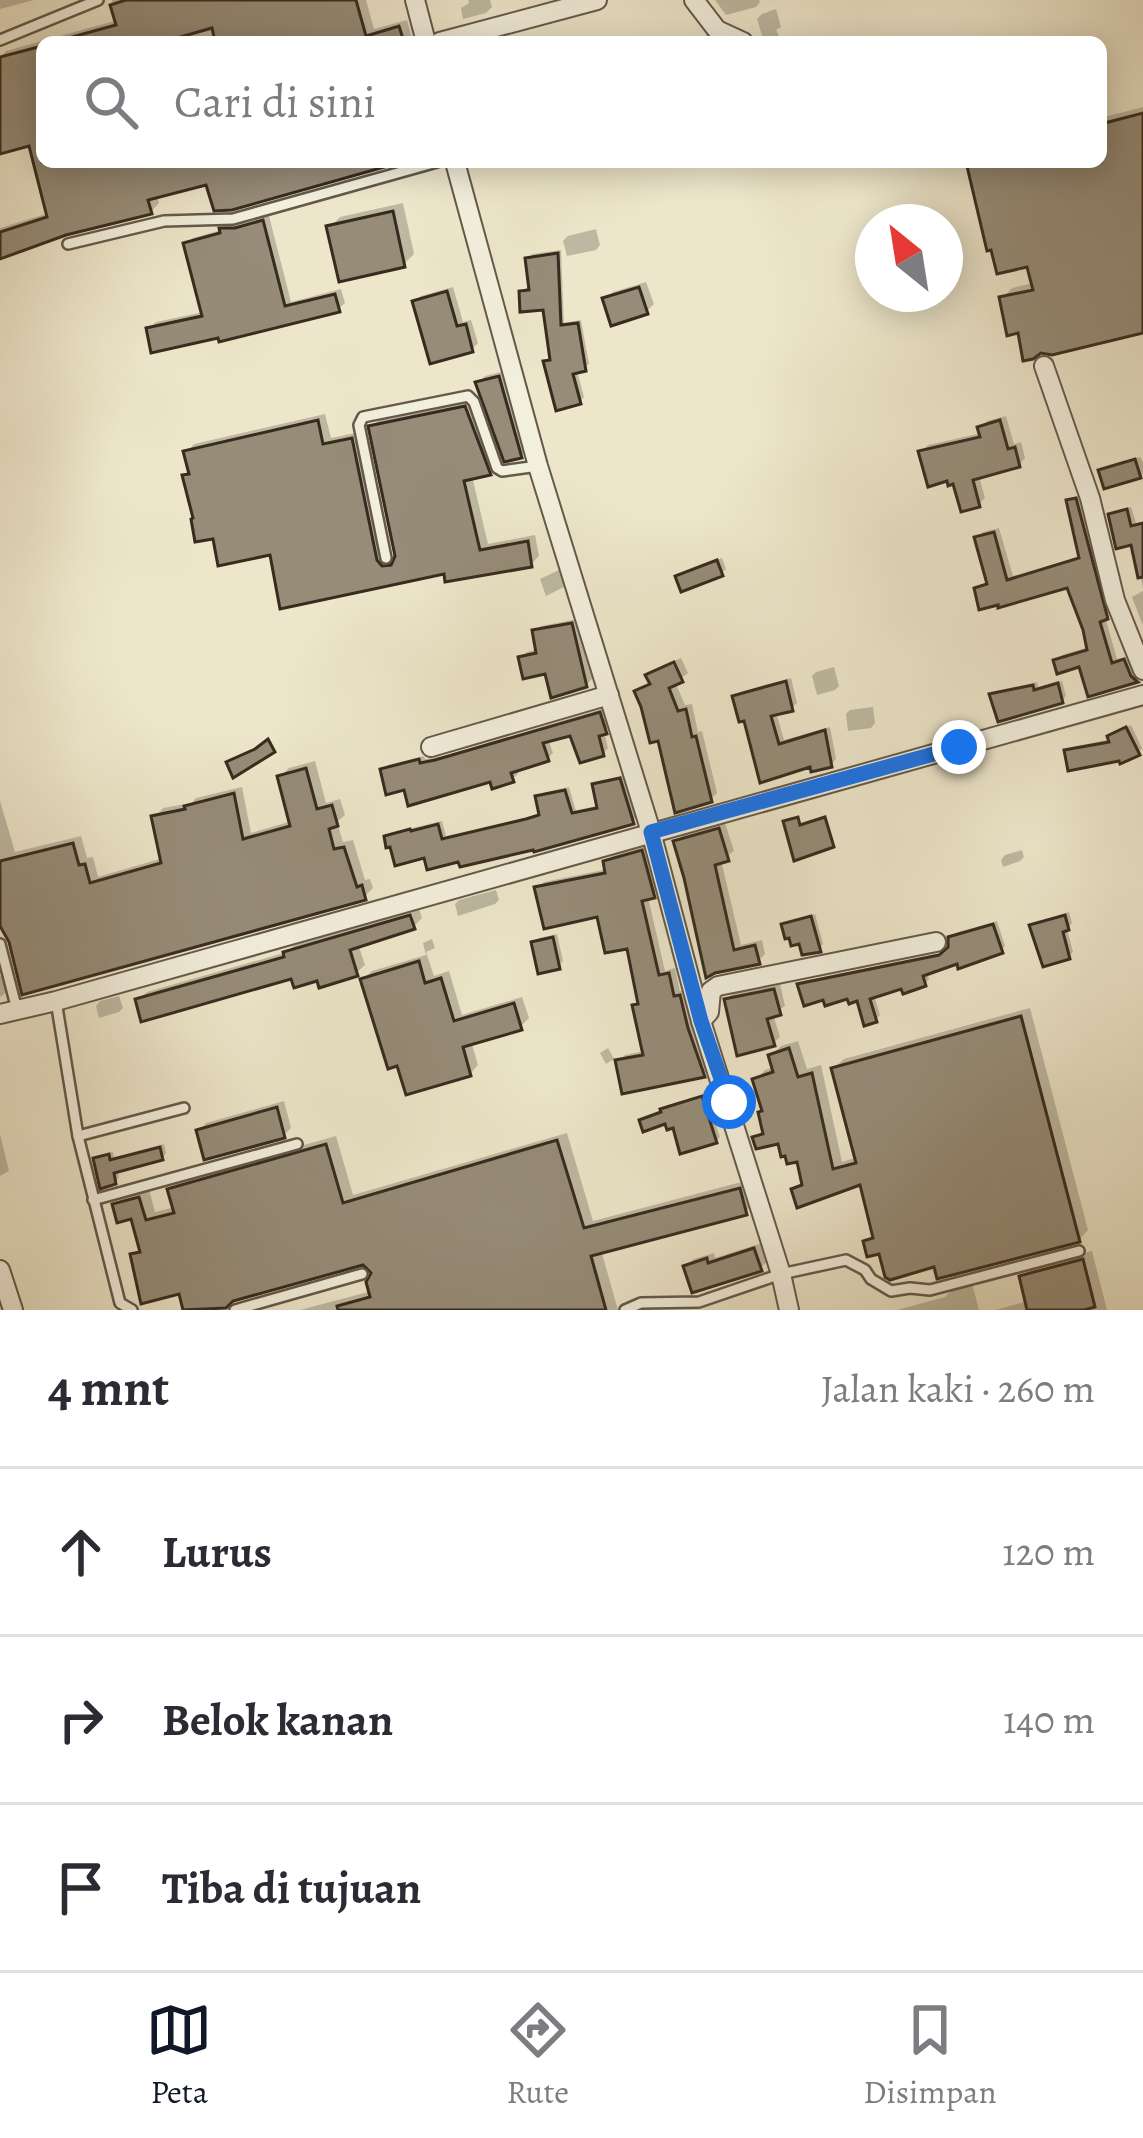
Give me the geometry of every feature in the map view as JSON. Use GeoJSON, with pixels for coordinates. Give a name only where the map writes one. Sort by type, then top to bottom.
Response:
{"type":"FeatureCollection","features":[{"type":"Feature","properties":{"kind":"street"},"geometry":{"type":"LineString","coordinates":[[415,0],[424,36]]}},
{"type":"Feature","properties":{"kind":"street"},"geometry":{"type":"LineString","coordinates":[[462,36],[597,0]]}},
{"type":"Feature","properties":{"kind":"street"},"geometry":{"type":"LineString","coordinates":[[694,0],[717,30],[730,36]]}},
{"type":"Feature","properties":{"kind":"street"},"geometry":{"type":"LineString","coordinates":[[457,168],[538,466],[651,832],[701,1021],[789,1310]]}},
{"type":"Feature","properties":{"kind":"street"},"geometry":{"type":"LineString","coordinates":[[1044,367],[1090,498],[1115,600],[1143,670]]}},
{"type":"Feature","properties":{"kind":"street"},"geometry":{"type":"LineString","coordinates":[[431,747],[609,695]]}},
{"type":"Feature","properties":{"kind":"street"},"geometry":{"type":"LineString","coordinates":[[9,1012],[1143,695]]}},
{"type":"Feature","properties":{"kind":"street"},"geometry":{"type":"LineString","coordinates":[[701,1021],[710,1012],[711,991],[718,986],[935,941]]}},
{"type":"Feature","properties":{"kind":"street"},"geometry":{"type":"LineString","coordinates":[[0,1270],[13,1310]]}},
{"type":"Feature","properties":{"kind":"lane"},"geometry":{"type":"LineString","coordinates":[[0,40],[98,0]]}},
{"type":"Feature","properties":{"kind":"lane"},"geometry":{"type":"LineString","coordinates":[[68,244],[164,221],[233,219],[416,168]]}},
{"type":"Feature","properties":{"kind":"lane"},"geometry":{"type":"LineString","coordinates":[[386,558],[359,424],[363,417],[468,396],[497,468],[538,466]]}},
{"type":"Feature","properties":{"kind":"lane"},"geometry":{"type":"LineString","coordinates":[[0,944],[9,1012]]}},
{"type":"Feature","properties":{"kind":"lane"},"geometry":{"type":"LineString","coordinates":[[56,1001],[93,1200],[120,1303],[132,1310]]}},
{"type":"Feature","properties":{"kind":"lane"},"geometry":{"type":"LineString","coordinates":[[78,1136],[184,1108]]}},
{"type":"Feature","properties":{"kind":"lane"},"geometry":{"type":"LineString","coordinates":[[93,1200],[297,1144]]}},
{"type":"Feature","properties":{"kind":"lane"},"geometry":{"type":"LineString","coordinates":[[625,1310],[641,1303],[699,1302],[781,1274],[846,1260],[891,1291],[930,1290],[1079,1251]]}},
{"type":"Feature","properties":{"kind":"lane"},"geometry":{"type":"LineString","coordinates":[[235,1310],[362,1274]]}},
{"type":"Feature","properties":{"kind":"building"},"geometry":{"type":"Polygon","coordinates":[[[126,0],[356,0],[366,36],[214,36],[212,28],[184,36],[75,36],[116,25],[110,5],[126,0]]]}},
{"type":"Feature","properties":{"kind":"building"},"geometry":{"type":"Polygon","coordinates":[[[399,26],[402,36],[366,36],[399,26]]]}},
{"type":"Feature","properties":{"kind":"building"},"geometry":{"type":"Polygon","coordinates":[[[36,48],[36,168],[381,168],[232,210],[214,211],[206,185],[148,200],[152,214],[66,235],[0,259],[0,232],[47,217],[29,146],[0,154],[0,57],[36,48]]]}},
{"type":"Feature","properties":{"kind":"building"},"geometry":{"type":"Polygon","coordinates":[[[1143,113],[1143,333],[1052,355],[1041,353],[1023,361],[1018,333],[1007,336],[999,297],[1033,290],[1027,267],[997,274],[967,168],[1107,168],[1107,122],[1143,113]]]}},
{"type":"Feature","properties":{"kind":"building"},"geometry":{"type":"Polygon","coordinates":[[[393,211],[405,267],[339,282],[326,226],[393,211]]]}},
{"type":"Feature","properties":{"kind":"building"},"geometry":{"type":"Polygon","coordinates":[[[263,220],[285,306],[335,294],[340,312],[219,342],[218,338],[151,353],[146,328],[202,316],[183,243],[220,233],[219,228],[263,220]]]}},
{"type":"Feature","properties":{"kind":"building"},"geometry":{"type":"Polygon","coordinates":[[[558,253],[561,325],[578,323],[586,371],[573,374],[581,404],[556,411],[543,361],[550,360],[543,310],[520,312],[519,291],[529,290],[525,258],[558,253]]]}},
{"type":"Feature","properties":{"kind":"building"},"geometry":{"type":"Polygon","coordinates":[[[639,287],[648,314],[611,326],[602,298],[639,287]]]}},
{"type":"Feature","properties":{"kind":"building"},"geometry":{"type":"Polygon","coordinates":[[[447,291],[457,326],[466,324],[473,352],[430,364],[412,301],[447,291]]]}},
{"type":"Feature","properties":{"kind":"building"},"geometry":{"type":"Polygon","coordinates":[[[499,376],[522,458],[504,462],[475,382],[499,376]]]}},
{"type":"Feature","properties":{"kind":"building"},"geometry":{"type":"Polygon","coordinates":[[[465,406],[491,475],[464,481],[480,550],[528,541],[532,567],[445,582],[444,574],[280,609],[270,555],[218,566],[213,539],[195,542],[182,475],[189,474],[183,451],[318,420],[323,444],[352,438],[377,560],[382,566],[391,565],[395,556],[368,426],[465,406]]]}},
{"type":"Feature","properties":{"kind":"building"},"geometry":{"type":"Polygon","coordinates":[[[1000,420],[1008,449],[1015,447],[1020,467],[973,480],[980,507],[961,512],[953,484],[948,486],[947,481],[928,487],[918,451],[980,437],[977,427],[1000,420]]]}},
{"type":"Feature","properties":{"kind":"building"},"geometry":{"type":"Polygon","coordinates":[[[1135,459],[1141,478],[1104,489],[1098,470],[1135,459]]]}},
{"type":"Feature","properties":{"kind":"building"},"geometry":{"type":"Polygon","coordinates":[[[1076,498],[1108,619],[1100,622],[1112,663],[1124,659],[1138,682],[1088,697],[1079,667],[1057,674],[1053,660],[1087,650],[1067,588],[979,610],[974,588],[987,584],[974,537],[994,532],[1007,580],[1079,558],[1066,500],[1076,498]]]}},
{"type":"Feature","properties":{"kind":"building"},"geometry":{"type":"Polygon","coordinates":[[[1127,509],[1131,526],[1143,523],[1143,577],[1138,578],[1131,545],[1116,549],[1108,514],[1127,509]]]}},
{"type":"Feature","properties":{"kind":"building"},"geometry":{"type":"Polygon","coordinates":[[[717,560],[723,576],[681,592],[675,576],[717,560]]]}},
{"type":"Feature","properties":{"kind":"building"},"geometry":{"type":"Polygon","coordinates":[[[572,623],[587,687],[551,698],[545,674],[523,679],[518,657],[536,653],[532,630],[572,623]]]}},
{"type":"Feature","properties":{"kind":"building"},"geometry":{"type":"Polygon","coordinates":[[[674,662],[683,682],[669,688],[678,711],[686,709],[712,802],[675,813],[658,741],[650,743],[634,691],[650,684],[645,675],[674,662]]]}},
{"type":"Feature","properties":{"kind":"building"},"geometry":{"type":"Polygon","coordinates":[[[786,681],[793,711],[771,716],[779,744],[825,730],[832,767],[811,772],[810,767],[760,783],[744,721],[739,722],[732,696],[786,681]]]}},
{"type":"Feature","properties":{"kind":"building"},"geometry":{"type":"Polygon","coordinates":[[[1058,683],[1063,703],[998,722],[989,694],[1058,683]]]}},
{"type":"Feature","properties":{"kind":"building"},"geometry":{"type":"Polygon","coordinates":[[[600,712],[607,734],[599,736],[604,756],[580,763],[570,736],[543,743],[549,761],[511,773],[514,782],[492,789],[490,782],[408,806],[404,790],[386,795],[380,769],[435,760],[600,712]]]}},
{"type":"Feature","properties":{"kind":"building"},"geometry":{"type":"Polygon","coordinates":[[[1126,727],[1140,755],[1120,764],[1068,771],[1064,750],[1109,742],[1107,736],[1126,727]]]}},
{"type":"Feature","properties":{"kind":"building"},"geometry":{"type":"Polygon","coordinates":[[[268,739],[275,752],[233,778],[226,762],[268,739]]]}},
{"type":"Feature","properties":{"kind":"building"},"geometry":{"type":"Polygon","coordinates":[[[306,768],[317,809],[332,805],[338,826],[329,829],[334,849],[344,847],[366,900],[22,995],[9,942],[0,926],[0,861],[73,843],[90,883],[161,863],[151,816],[234,793],[243,839],[290,826],[277,776],[306,768]]]}},
{"type":"Feature","properties":{"kind":"building"},"geometry":{"type":"Polygon","coordinates":[[[620,778],[634,824],[460,867],[458,862],[427,870],[424,858],[395,866],[390,847],[386,848],[384,836],[410,829],[438,824],[442,839],[539,815],[535,796],[565,790],[572,813],[597,808],[592,784],[620,778]]]}},
{"type":"Feature","properties":{"kind":"building"},"geometry":{"type":"Polygon","coordinates":[[[798,817],[800,825],[825,817],[834,847],[794,861],[783,821],[798,817]]]}},
{"type":"Feature","properties":{"kind":"building"},"geometry":{"type":"Polygon","coordinates":[[[719,828],[729,861],[715,865],[734,950],[755,945],[760,964],[706,978],[673,841],[719,828]]]}},
{"type":"Feature","properties":{"kind":"building"},"geometry":{"type":"Polygon","coordinates":[[[642,850],[655,898],[642,901],[659,975],[669,973],[674,996],[680,995],[705,1077],[622,1094],[615,1060],[643,1055],[627,949],[605,953],[597,917],[544,929],[534,887],[605,873],[603,861],[642,850]]]}},
{"type":"Feature","properties":{"kind":"building"},"geometry":{"type":"Polygon","coordinates":[[[410,915],[415,929],[350,950],[358,976],[319,988],[317,981],[294,988],[291,979],[141,1022],[135,999],[410,915]]]}},
{"type":"Feature","properties":{"kind":"building"},"geometry":{"type":"Polygon","coordinates":[[[1065,915],[1069,930],[1063,932],[1070,959],[1043,967],[1029,925],[1065,915]]]}},
{"type":"Feature","properties":{"kind":"building"},"geometry":{"type":"Polygon","coordinates":[[[811,916],[821,952],[802,955],[799,944],[791,946],[789,938],[785,939],[781,924],[811,916]]]}},
{"type":"Feature","properties":{"kind":"building"},"geometry":{"type":"Polygon","coordinates":[[[993,924],[1003,953],[923,976],[926,986],[903,994],[901,989],[870,999],[877,1022],[864,1026],[857,1001],[825,1006],[823,1000],[804,1006],[797,984],[939,955],[948,947],[948,937],[993,924]]]}},
{"type":"Feature","properties":{"kind":"building"},"geometry":{"type":"Polygon","coordinates":[[[553,937],[560,969],[538,974],[531,942],[553,937]]]}},
{"type":"Feature","properties":{"kind":"building"},"geometry":{"type":"Polygon","coordinates":[[[419,961],[425,983],[441,978],[454,1021],[514,1003],[522,1030],[463,1047],[471,1076],[406,1095],[397,1066],[388,1069],[360,979],[419,961]]]}},
{"type":"Feature","properties":{"kind":"building"},"geometry":{"type":"Polygon","coordinates":[[[774,989],[781,1015],[767,1019],[775,1046],[737,1056],[724,999],[774,989]]]}},
{"type":"Feature","properties":{"kind":"building"},"geometry":{"type":"Polygon","coordinates":[[[1021,1016],[1080,1242],[937,1279],[934,1267],[890,1280],[879,1254],[867,1257],[863,1241],[873,1238],[860,1185],[797,1208],[791,1189],[802,1185],[797,1162],[787,1164],[778,1144],[756,1149],[752,1137],[763,1134],[758,1112],[762,1111],[752,1079],[773,1072],[768,1055],[789,1048],[798,1077],[812,1073],[833,1169],[856,1163],[831,1068],[1021,1016]]]}},
{"type":"Feature","properties":{"kind":"building"},"geometry":{"type":"Polygon","coordinates":[[[702,1096],[717,1143],[680,1154],[673,1128],[667,1130],[665,1124],[643,1132],[639,1120],[702,1096]]]}},
{"type":"Feature","properties":{"kind":"building"},"geometry":{"type":"Polygon","coordinates":[[[277,1107],[285,1138],[204,1160],[196,1130],[277,1107]]]}},
{"type":"Feature","properties":{"kind":"building"},"geometry":{"type":"Polygon","coordinates":[[[557,1140],[584,1228],[740,1188],[747,1215],[591,1256],[606,1310],[338,1310],[337,1306],[370,1297],[366,1282],[371,1273],[363,1265],[233,1301],[226,1308],[183,1310],[179,1294],[141,1304],[130,1254],[140,1252],[131,1219],[117,1223],[112,1204],[139,1197],[146,1220],[174,1213],[167,1189],[326,1144],[343,1203],[557,1140]]]}},
{"type":"Feature","properties":{"kind":"building"},"geometry":{"type":"Polygon","coordinates":[[[160,1147],[163,1160],[114,1173],[116,1184],[100,1189],[93,1158],[109,1154],[110,1160],[160,1147]]]}},
{"type":"Feature","properties":{"kind":"building"},"geometry":{"type":"Polygon","coordinates":[[[754,1248],[762,1271],[692,1293],[683,1266],[754,1248]]]}},
{"type":"Feature","properties":{"kind":"building"},"geometry":{"type":"Polygon","coordinates":[[[1083,1259],[1095,1307],[1027,1310],[1019,1276],[1083,1259]]]}},
{"type":"Feature","properties":{"kind":"route"},"geometry":{"type":"LineString","coordinates":[[729,1102],[701,1021],[651,832],[959,747]]}}]}
